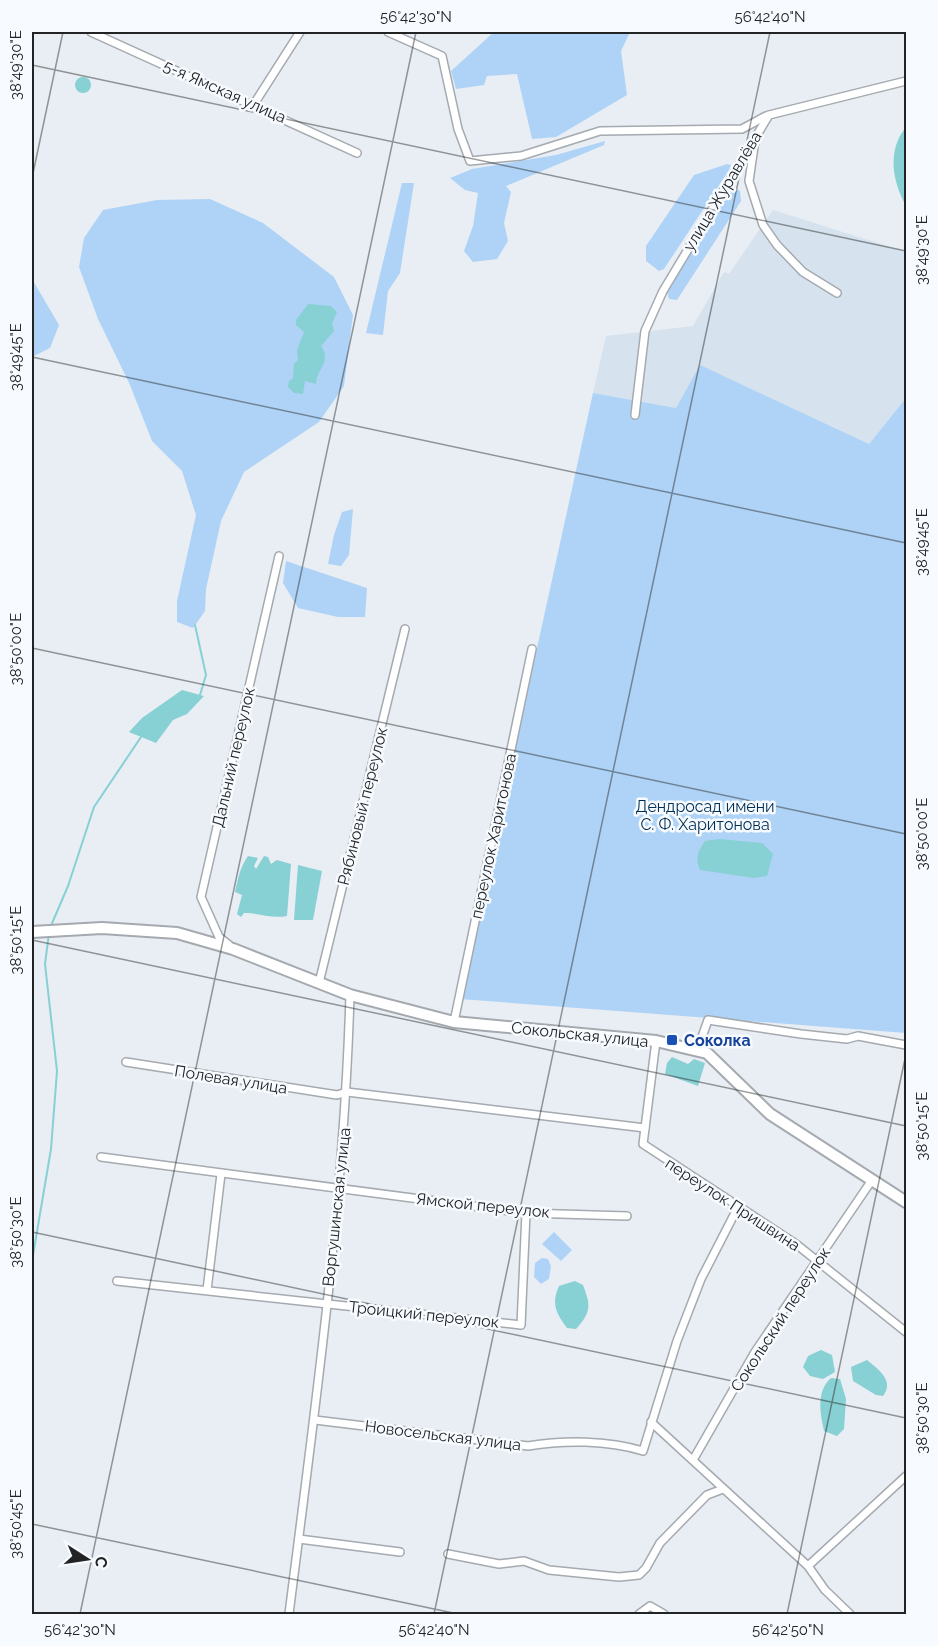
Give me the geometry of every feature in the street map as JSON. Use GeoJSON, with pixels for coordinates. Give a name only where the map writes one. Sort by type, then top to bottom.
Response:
{"type":"FeatureCollection","features":[{"type":"Feature","properties":{"kind":"street","name":"5-я Ямская улица"},"geometry":{"type":"LineString","coordinates":[[91,32],[254,104],[357,153]]}},
{"type":"Feature","properties":{"kind":"street"},"geometry":{"type":"LineString","coordinates":[[254,104],[300,32]]}},
{"type":"Feature","properties":{"kind":"street"},"geometry":{"type":"LineString","coordinates":[[388,32],[442,56],[456,121],[470,161],[521,156],[600,131],[742,129],[769,115]]}},
{"type":"Feature","properties":{"kind":"street","name":"улица Журавлёва"},"geometry":{"type":"LineString","coordinates":[[635,415],[645,331],[650,318],[663,291],[769,115],[906,81]]}},
{"type":"Feature","properties":{"kind":"street"},"geometry":{"type":"LineString","coordinates":[[756,134],[749,181],[763,225],[803,272],[837,293]]}},
{"type":"Feature","properties":{"kind":"street","name":"Дальний переулок"},"geometry":{"type":"LineString","coordinates":[[233,949],[219,937],[201,897],[279,556]]}},
{"type":"Feature","properties":{"kind":"street","name":"Рябиновый переулок"},"geometry":{"type":"LineString","coordinates":[[319,983],[405,628]]}},
{"type":"Feature","properties":{"kind":"street","name":"переулок Харитонова"},"geometry":{"type":"LineString","coordinates":[[454,1022],[532,649]]}},
{"type":"Feature","properties":{"kind":"street","name":"Сокольская улица"},"geometry":{"type":"LineString","coordinates":[[32,932],[102,928],[177,933],[233,949],[350,995],[454,1022],[656,1041],[708,1053],[770,1114],[906,1202]]}},
{"type":"Feature","properties":{"kind":"street","name":"Воргушинская улица"},"geometry":{"type":"LineString","coordinates":[[289,1614],[315,1420],[339,1188],[347,1092],[350,995]]}},
{"type":"Feature","properties":{"kind":"street"},"geometry":{"type":"LineString","coordinates":[[697,1051],[708,1020],[836,1038],[847,1039],[858,1036],[906,1045]]}},
{"type":"Feature","properties":{"kind":"street"},"geometry":{"type":"LineString","coordinates":[[347,1092],[645,1128],[656,1041]]}},
{"type":"Feature","properties":{"kind":"street","name":"Полевая улица"},"geometry":{"type":"LineString","coordinates":[[126,1062],[337,1095],[347,1092]]}},
{"type":"Feature","properties":{"kind":"street","name":"переулок Пришвина"},"geometry":{"type":"LineString","coordinates":[[645,1128],[643,1144],[818,1260],[906,1332]]}},
{"type":"Feature","properties":{"kind":"street","name":"Ямской переулок"},"geometry":{"type":"LineString","coordinates":[[101,1157],[526,1213],[627,1216]]}},
{"type":"Feature","properties":{"kind":"street"},"geometry":{"type":"LineString","coordinates":[[207,1290],[221,1174]]}},
{"type":"Feature","properties":{"kind":"street","name":"Сокольский переулок"},"geometry":{"type":"LineString","coordinates":[[693,1460],[755,1352],[872,1180]]}},
{"type":"Feature","properties":{"kind":"street"},"geometry":{"type":"LineString","coordinates":[[738,1207],[701,1279],[651,1422],[808,1566],[825,1590],[850,1614]]}},
{"type":"Feature","properties":{"kind":"street","name":"Троицкий переулок"},"geometry":{"type":"LineString","coordinates":[[117,1281],[521,1325],[526,1213]]}},
{"type":"Feature","properties":{"kind":"street","name":"Новосельская улица"},"geometry":{"type":"LineString","coordinates":[[315,1420],[528,1446],[558,1441],[630,1447],[643,1451],[651,1422]]}},
{"type":"Feature","properties":{"kind":"street"},"geometry":{"type":"LineString","coordinates":[[808,1566],[906,1476]]}},
{"type":"Feature","properties":{"kind":"street"},"geometry":{"type":"LineString","coordinates":[[448,1554],[499,1564],[525,1561],[549,1570],[619,1577],[639,1575],[646,1568],[660,1543],[707,1495],[723,1489]]}},
{"type":"Feature","properties":{"kind":"street"},"geometry":{"type":"LineString","coordinates":[[299,1539],[400,1552]]}},
{"type":"Feature","properties":{"kind":"street"},"geometry":{"type":"LineString","coordinates":[[639,1614],[650,1606],[664,1614]]}},
{"type":"Feature","properties":{"kind":"shaded area"},"geometry":{"type":"Polygon","coordinates":[[[80,77],[86,77],[91,85],[89,91],[80,93],[75,88],[75,82],[80,77]]]}},
{"type":"Feature","properties":{"kind":"shaded area"},"geometry":{"type":"Polygon","coordinates":[[[906,127],[906,206],[897,186],[894,156],[900,136],[906,127]]]}},
{"type":"Feature","properties":{"kind":"shaded area"},"geometry":{"type":"Polygon","coordinates":[[[773,210],[906,252],[906,398],[869,444],[701,366],[676,408],[593,393],[606,336],[693,326],[724,272],[729,274],[773,210]]]}},
{"type":"Feature","properties":{"kind":"shaded area"},"geometry":{"type":"Polygon","coordinates":[[[308,304],[331,306],[337,312],[332,324],[334,331],[321,346],[325,361],[316,384],[305,381],[303,394],[294,393],[288,387],[289,381],[293,378],[294,364],[298,360],[297,350],[304,332],[296,325],[296,320],[308,304]]]}},
{"type":"Feature","properties":{"kind":"shaded area"},"geometry":{"type":"Polygon","coordinates":[[[182,690],[204,696],[187,714],[173,720],[156,743],[129,732],[142,718],[182,690]]]}},
{"type":"Feature","properties":{"kind":"shaded area"},"geometry":{"type":"Polygon","coordinates":[[[719,839],[762,843],[773,854],[767,876],[754,878],[700,870],[699,851],[705,841],[719,839]]]}},
{"type":"Feature","properties":{"kind":"shaded area"},"geometry":{"type":"Polygon","coordinates":[[[248,856],[258,858],[254,866],[256,869],[264,856],[268,857],[271,864],[277,860],[291,864],[287,916],[275,917],[244,913],[241,917],[237,914],[242,895],[235,892],[241,869],[248,856]]]}},
{"type":"Feature","properties":{"kind":"shaded area"},"geometry":{"type":"Polygon","coordinates":[[[298,865],[322,871],[313,920],[294,920],[298,865]]]}},
{"type":"Feature","properties":{"kind":"shaded area"},"geometry":{"type":"Polygon","coordinates":[[[672,1057],[688,1064],[694,1059],[705,1063],[698,1086],[665,1074],[667,1063],[672,1057]]]}},
{"type":"Feature","properties":{"kind":"shaded area"},"geometry":{"type":"Polygon","coordinates":[[[575,1281],[583,1285],[588,1304],[585,1318],[576,1329],[567,1328],[555,1303],[559,1286],[575,1281]]]}},
{"type":"Feature","properties":{"kind":"shaded area"},"geometry":{"type":"Polygon","coordinates":[[[821,1350],[832,1355],[835,1372],[823,1379],[810,1376],[803,1367],[808,1356],[821,1350]]]}},
{"type":"Feature","properties":{"kind":"shaded area"},"geometry":{"type":"Polygon","coordinates":[[[867,1360],[880,1371],[886,1380],[886,1391],[883,1396],[876,1395],[853,1381],[851,1367],[867,1360]]]}},
{"type":"Feature","properties":{"kind":"shaded area"},"geometry":{"type":"Polygon","coordinates":[[[831,1378],[840,1379],[846,1399],[844,1429],[837,1436],[824,1431],[820,1403],[823,1389],[831,1378]]]}},
{"type":"Feature","properties":{"kind":"green space"},"geometry":{"type":"Polygon","coordinates":[[[494,32],[630,32],[621,51],[627,95],[556,137],[532,139],[517,74],[487,76],[484,85],[456,89],[451,71],[494,32]]]}},
{"type":"Feature","properties":{"kind":"green space"},"geometry":{"type":"Polygon","coordinates":[[[605,141],[604,145],[506,186],[511,192],[504,223],[508,241],[497,259],[473,262],[464,251],[473,226],[478,193],[465,190],[450,178],[472,169],[556,155],[605,141]]]}},
{"type":"Feature","properties":{"kind":"green space"},"geometry":{"type":"Polygon","coordinates":[[[727,164],[731,165],[729,170],[664,269],[659,271],[646,261],[646,246],[694,175],[727,164]]]}},
{"type":"Feature","properties":{"kind":"green space"},"geometry":{"type":"Polygon","coordinates":[[[402,183],[414,183],[400,273],[388,291],[383,335],[366,333],[402,183]]]}},
{"type":"Feature","properties":{"kind":"green space"},"geometry":{"type":"Polygon","coordinates":[[[736,188],[740,191],[741,201],[677,300],[669,299],[667,291],[729,192],[736,188]]]}},
{"type":"Feature","properties":{"kind":"green space"},"geometry":{"type":"Polygon","coordinates":[[[210,199],[263,223],[334,277],[353,315],[344,386],[319,422],[244,472],[221,521],[206,589],[205,611],[193,628],[177,622],[177,601],[196,515],[182,471],[152,441],[130,385],[98,319],[79,267],[84,238],[103,210],[157,200],[210,199]]]}},
{"type":"Feature","properties":{"kind":"green space"},"geometry":{"type":"Polygon","coordinates":[[[32,279],[59,325],[50,348],[32,357],[32,279]]]}},
{"type":"Feature","properties":{"kind":"green space","name":"Дендросад имени С. Ф. Харитонова"},"geometry":{"type":"Polygon","coordinates":[[[700,365],[869,444],[906,398],[906,1033],[460,999],[593,393],[676,408],[700,365]]]}},
{"type":"Feature","properties":{"kind":"green space"},"geometry":{"type":"Polygon","coordinates":[[[353,509],[349,555],[341,566],[328,564],[342,512],[353,509]]]}},
{"type":"Feature","properties":{"kind":"green space"},"geometry":{"type":"Polygon","coordinates":[[[286,561],[367,588],[365,617],[338,617],[298,608],[283,583],[286,561]]]}},
{"type":"Feature","properties":{"kind":"green space"},"geometry":{"type":"Polygon","coordinates":[[[554,1232],[572,1250],[561,1261],[542,1244],[554,1232]]]}},
{"type":"Feature","properties":{"kind":"green space"},"geometry":{"type":"Polygon","coordinates":[[[542,1258],[548,1259],[551,1266],[549,1279],[541,1284],[534,1277],[535,1263],[542,1258]]]}},
{"type":"Feature","properties":{"kind":"waterway"},"geometry":{"type":"LineString","coordinates":[[195,625],[206,675],[200,695]]}},
{"type":"Feature","properties":{"kind":"waterway"},"geometry":{"type":"LineString","coordinates":[[50,928],[68,886],[94,807],[141,737]]}},
{"type":"Feature","properties":{"kind":"waterway"},"geometry":{"type":"LineString","coordinates":[[32,1261],[51,1149],[57,1071],[45,964],[49,933]]}},
{"type":"Feature","properties":{"kind":"place","name":"Соколка"},"geometry":{"type":"Point","coordinates":[672,1040]}}]}
